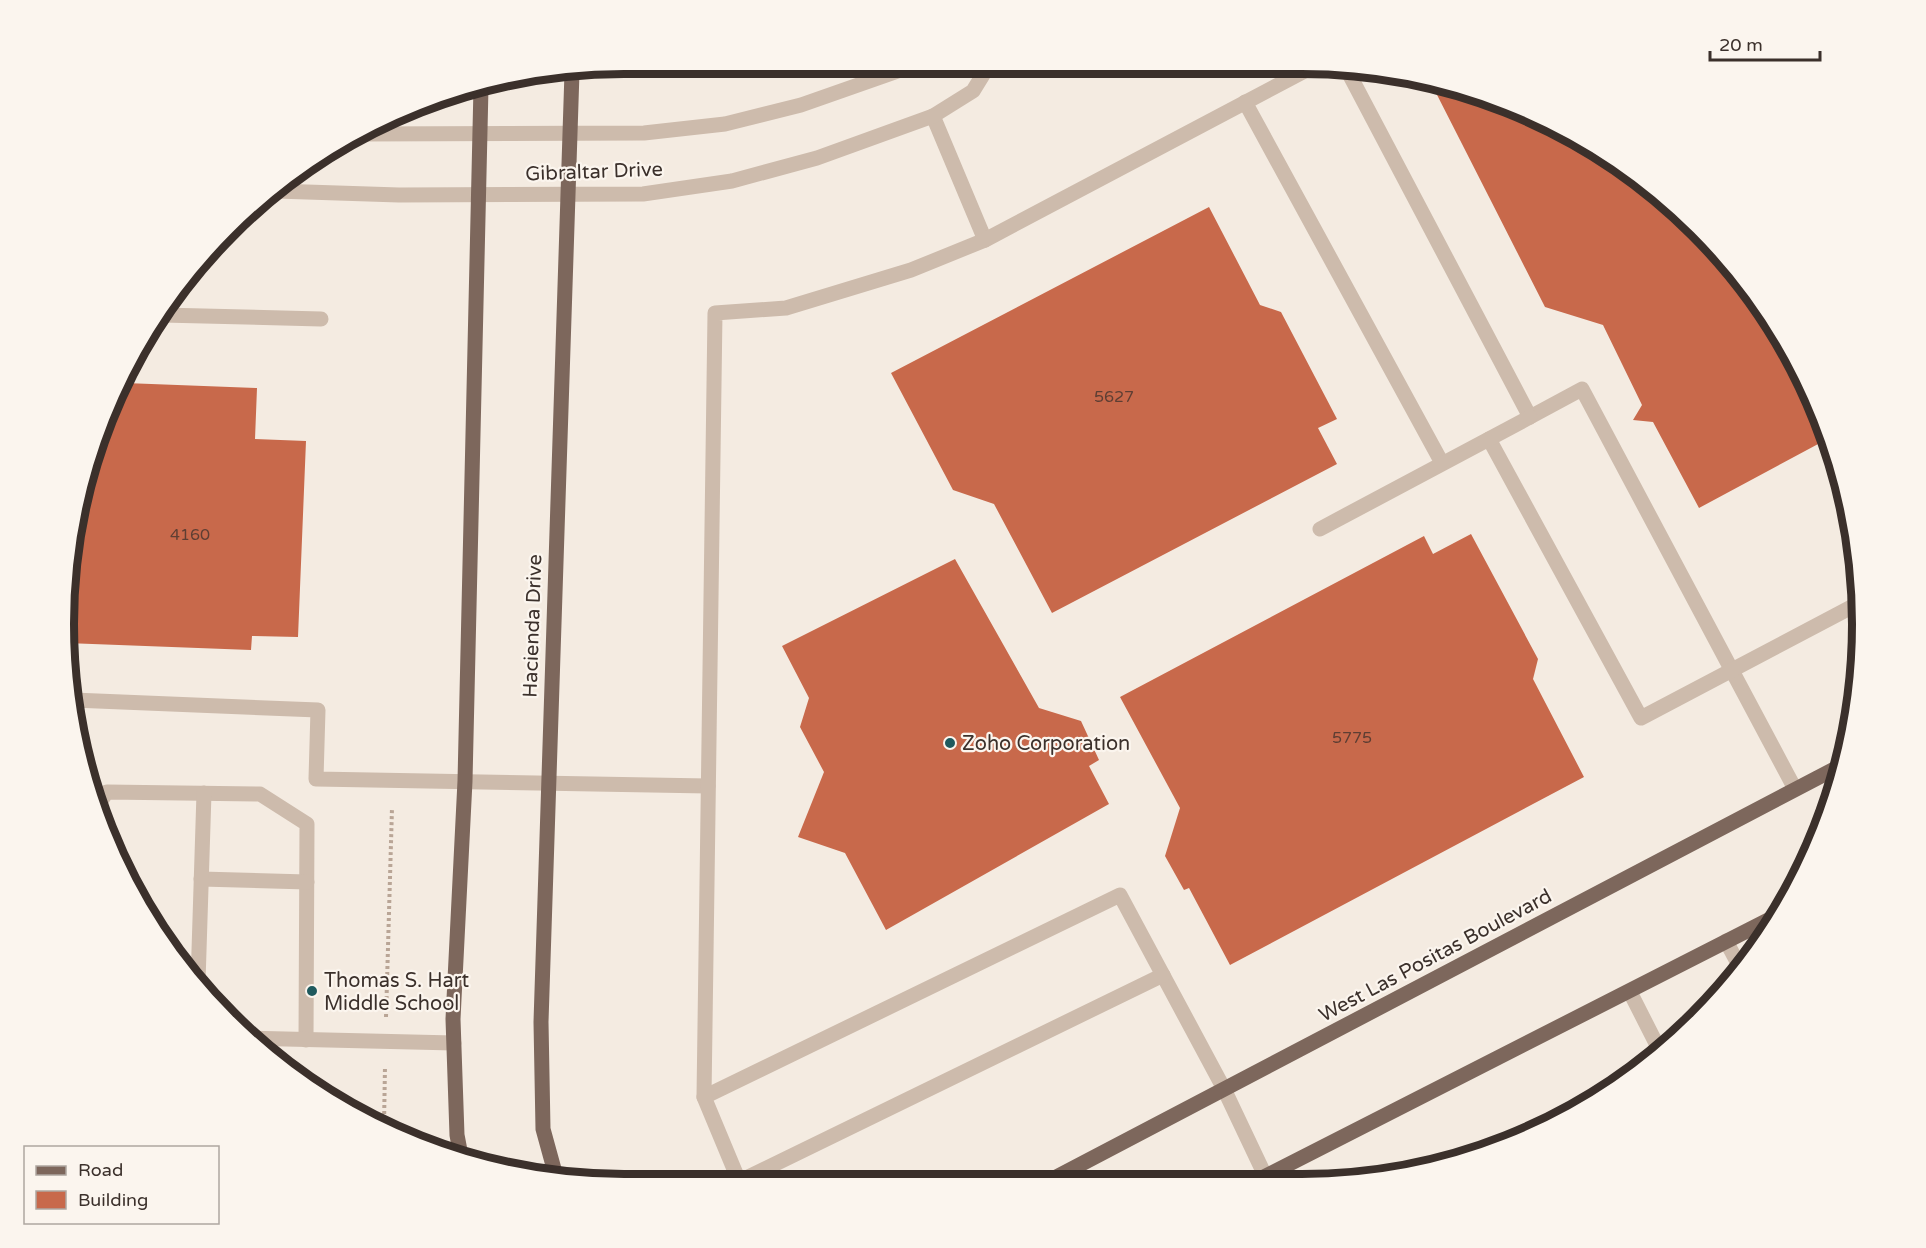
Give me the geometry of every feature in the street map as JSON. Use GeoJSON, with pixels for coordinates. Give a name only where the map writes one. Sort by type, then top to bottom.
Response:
{"type":"FeatureCollection","features":[{"type":"Feature","properties":{"kind":"main road","name":"Hacienda Drive"},"geometry":{"type":"LineString","coordinates":[[554,1170],[543,1129],[541,1022],[572,76]]}},
{"type":"Feature","properties":{"kind":"main road"},"geometry":{"type":"LineString","coordinates":[[460,1149],[457,1135],[454,1043],[465,782],[481,92]]}},
{"type":"Feature","properties":{"kind":"main road","name":"West Las Positas Boulevard"},"geometry":{"type":"LineString","coordinates":[[1062,1174],[1833,770]]}},
{"type":"Feature","properties":{"kind":"main road"},"geometry":{"type":"LineString","coordinates":[[1280,1174],[1765,921]]}},
{"type":"Feature","properties":{"kind":"street","name":"Gibraltar Drive"},"geometry":{"type":"LineString","coordinates":[[373,134],[644,133],[725,124],[801,105],[889,74]]}},
{"type":"Feature","properties":{"kind":"street","name":"Gibraltar Drive"},"geometry":{"type":"LineString","coordinates":[[284,191],[478,195],[643,194],[732,181],[817,158],[933,116],[973,91],[983,74]]}},
{"type":"Feature","properties":{"kind":"street"},"geometry":{"type":"LineString","coordinates":[[736,1174],[704,1097],[715,313],[786,308],[911,270],[985,240],[1300,74]]}},
{"type":"Feature","properties":{"kind":"street"},"geometry":{"type":"LineString","coordinates":[[1350,76],[1530,417]]}},
{"type":"Feature","properties":{"kind":"street"},"geometry":{"type":"LineString","coordinates":[[1245,102],[1442,464]]}},
{"type":"Feature","properties":{"kind":"street"},"geometry":{"type":"LineString","coordinates":[[933,116],[985,240]]}},
{"type":"Feature","properties":{"kind":"street"},"geometry":{"type":"LineString","coordinates":[[168,315],[321,319]]}},
{"type":"Feature","properties":{"kind":"street"},"geometry":{"type":"LineString","coordinates":[[1320,529],[1582,389],[1730,671],[1795,789]]}},
{"type":"Feature","properties":{"kind":"street"},"geometry":{"type":"LineString","coordinates":[[1489,439],[1641,718],[1852,607]]}},
{"type":"Feature","properties":{"kind":"street"},"geometry":{"type":"LineString","coordinates":[[79,700],[318,710],[316,779],[708,786]]}},
{"type":"Feature","properties":{"kind":"street"},"geometry":{"type":"LineString","coordinates":[[102,799],[107,792],[260,794],[306,824],[308,882],[306,1040]]}},
{"type":"Feature","properties":{"kind":"street"},"geometry":{"type":"LineString","coordinates":[[198,973],[204,793]]}},
{"type":"Feature","properties":{"kind":"street"},"geometry":{"type":"LineString","coordinates":[[201,879],[308,882]]}},
{"type":"Feature","properties":{"kind":"street"},"geometry":{"type":"LineString","coordinates":[[704,1097],[1120,895],[1224,1089],[1265,1174]]}},
{"type":"Feature","properties":{"kind":"street"},"geometry":{"type":"LineString","coordinates":[[1726,941],[1737,961]]}},
{"type":"Feature","properties":{"kind":"street"},"geometry":{"type":"LineString","coordinates":[[753,1174],[1163,975]]}},
{"type":"Feature","properties":{"kind":"street"},"geometry":{"type":"LineString","coordinates":[[1630,992],[1657,1045]]}},
{"type":"Feature","properties":{"kind":"street"},"geometry":{"type":"LineString","coordinates":[[262,1038],[454,1043]]}},
{"type":"Feature","properties":{"kind":"path"},"geometry":{"type":"LineString","coordinates":[[384,1119],[392,808]]}},
{"type":"Feature","properties":{"kind":"building"},"geometry":{"type":"Polygon","coordinates":[[[1434,90],[1513,115],[1545,130],[1608,166],[1665,210],[1716,261],[1760,318],[1796,381],[1822,445],[1820,443],[1699,508],[1653,422],[1633,420],[1642,405],[1603,325],[1545,307],[1434,90]]]}},
{"type":"Feature","properties":{"kind":"building"},"geometry":{"type":"Polygon","coordinates":[[[1209,207],[1260,305],[1281,312],[1337,419],[1318,428],[1337,464],[1052,613],[994,504],[953,490],[891,373],[1209,207]]]}},
{"type":"Feature","properties":{"kind":"building"},"geometry":{"type":"Polygon","coordinates":[[[129,383],[257,388],[255,439],[306,441],[298,637],[252,636],[251,650],[75,643],[75,588],[84,517],[103,447],[129,383]]]}},
{"type":"Feature","properties":{"kind":"building"},"geometry":{"type":"Polygon","coordinates":[[[1471,534],[1538,659],[1533,679],[1584,777],[1230,965],[1189,888],[1184,890],[1165,856],[1180,808],[1120,697],[1424,536],[1433,554],[1471,534]]]}},
{"type":"Feature","properties":{"kind":"building","name":"Zoho Corporation"},"geometry":{"type":"Polygon","coordinates":[[[955,559],[1039,708],[1081,721],[1099,760],[1089,766],[1109,804],[886,930],[845,853],[798,837],[824,772],[800,727],[809,698],[782,646],[955,559]]]}},
{"type":"Feature","properties":{"kind":"place","name":"Zoho Corporation"},"geometry":{"type":"Point","coordinates":[950,743]}},
{"type":"Feature","properties":{"kind":"place","name":"Thomas S. Hart Middle School"},"geometry":{"type":"Point","coordinates":[312,991]}}]}
